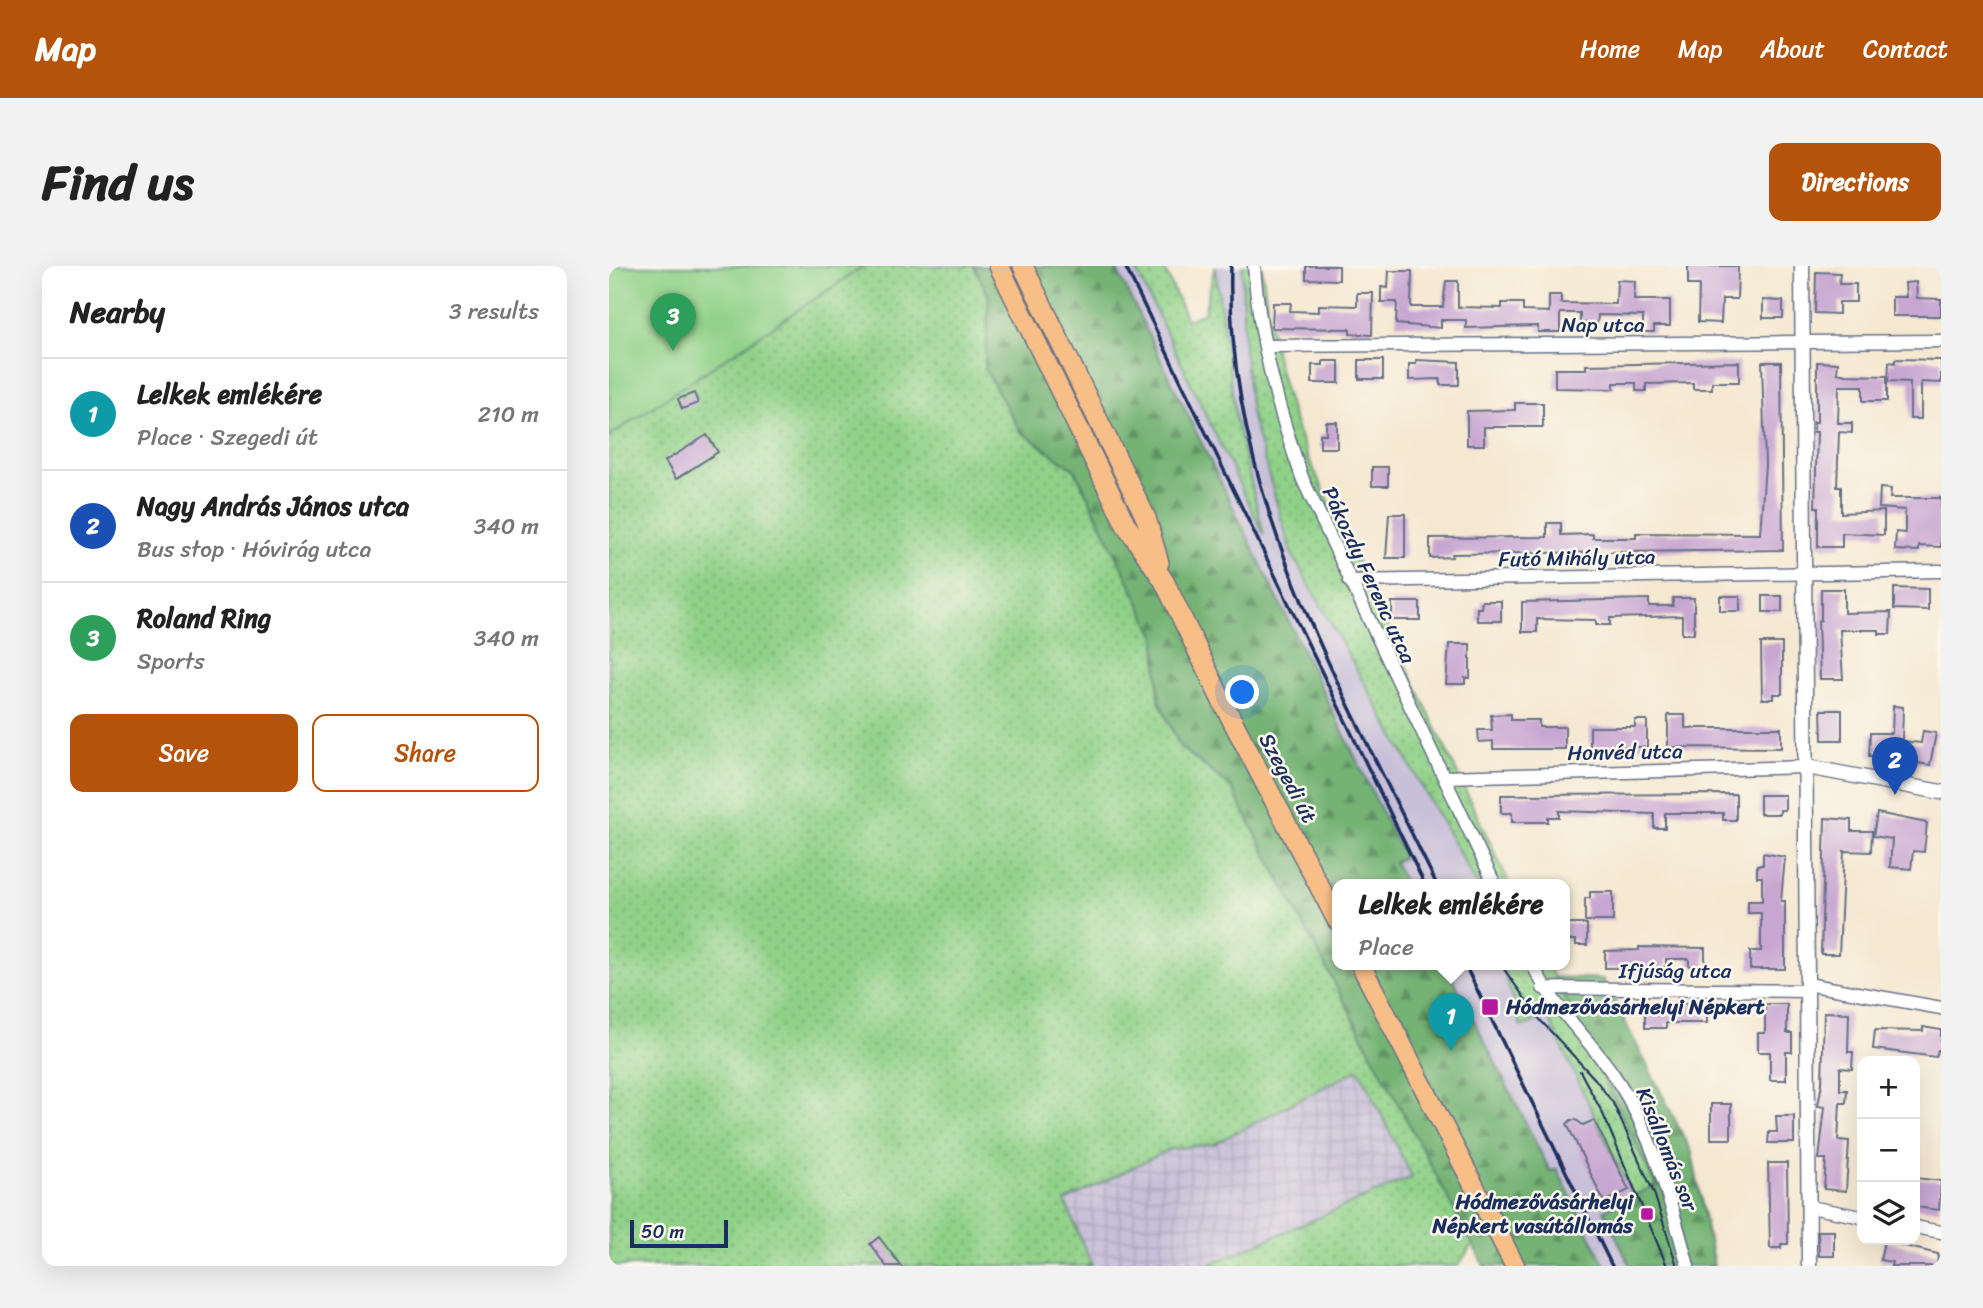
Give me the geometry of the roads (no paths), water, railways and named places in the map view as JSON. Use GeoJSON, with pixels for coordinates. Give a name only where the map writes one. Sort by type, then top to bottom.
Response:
{"type":"FeatureCollection","features":[{"type":"Feature","properties":{"kind":"main road","name":"Szegedi út"},"geometry":{"type":"LineString","coordinates":[[999,266],[1126,525],[1164,581],[1222,701],[1332,910]]}},
{"type":"Feature","properties":{"kind":"main road","name":"Szegedi út"},"geometry":{"type":"LineString","coordinates":[[1023,266],[1146,518],[1164,581]]}},
{"type":"Feature","properties":{"kind":"main road"},"geometry":{"type":"LineString","coordinates":[[1364,970],[1515,1266]]}},
{"type":"Feature","properties":{"kind":"street","name":"Pákozdy Ferenc utca"},"geometry":{"type":"LineString","coordinates":[[1254,266],[1256,300],[1278,411],[1303,480],[1492,879]]}},
{"type":"Feature","properties":{"kind":"street"},"geometry":{"type":"LineString","coordinates":[[1802,266],[1809,1266]]}},
{"type":"Feature","properties":{"kind":"street","name":"Nap utca"},"geometry":{"type":"LineString","coordinates":[[1265,346],[1941,341]]}},
{"type":"Feature","properties":{"kind":"street","name":"Futó Mihály utca"},"geometry":{"type":"LineString","coordinates":[[1349,581],[1941,571]]}},
{"type":"Feature","properties":{"kind":"street"},"geometry":{"type":"LineString","coordinates":[[1807,767],[1941,792]]}},
{"type":"Feature","properties":{"kind":"street","name":"Honvéd utca"},"geometry":{"type":"LineString","coordinates":[[1444,777],[1807,767]]}},
{"type":"Feature","properties":{"kind":"street"},"geometry":{"type":"LineString","coordinates":[[1534,970],[1543,988]]}},
{"type":"Feature","properties":{"kind":"street","name":"Ifjúság utca"},"geometry":{"type":"LineString","coordinates":[[1543,988],[1807,987],[1941,1008]]}},
{"type":"Feature","properties":{"kind":"street","name":"Kisállomás sor"},"geometry":{"type":"LineString","coordinates":[[1543,988],[1594,1048],[1626,1093],[1644,1132],[1688,1266]]}},
{"type":"Feature","properties":{"kind":"street"},"geometry":{"type":"LineString","coordinates":[[1810,1207],[1857,1216]]}},
{"type":"Feature","properties":{"kind":"street"},"geometry":{"type":"LineString","coordinates":[[1920,1228],[1941,1232]]}},
{"type":"Feature","properties":{"kind":"tram line"},"geometry":{"type":"LineString","coordinates":[[1505,970],[1541,1021],[1595,1079],[1613,1103],[1654,1193],[1677,1266]]}},
{"type":"Feature","properties":{"kind":"tram line"},"geometry":{"type":"LineString","coordinates":[[1580,1071],[1603,1114],[1667,1266]]}},
{"type":"Feature","properties":{"kind":"railway"},"geometry":{"type":"LineString","coordinates":[[1125,266],[1422,879]]}},
{"type":"Feature","properties":{"kind":"railway"},"geometry":{"type":"LineString","coordinates":[[1231,266],[1234,350],[1247,431],[1268,509],[1328,662],[1434,879]]}},
{"type":"Feature","properties":{"kind":"railway"},"geometry":{"type":"LineString","coordinates":[[1467,970],[1612,1266]]}},
{"type":"Feature","properties":{"kind":"place","name":"Roland Ring"},"geometry":{"type":"Point","coordinates":[673,351]}},
{"type":"Feature","properties":{"kind":"place","name":"Nagy András János utca"},"geometry":{"type":"Point","coordinates":[1895,795]}},
{"type":"Feature","properties":{"kind":"place","name":"Hódmezővásárhelyi Népkert"},"geometry":{"type":"Point","coordinates":[1490,1007]}},
{"type":"Feature","properties":{"kind":"place","name":"Lelkek emlékére"},"geometry":{"type":"Point","coordinates":[1451,1051]}},
{"type":"Feature","properties":{"kind":"place","name":"Hódmezővásárhelyi Népkert vasútállomás"},"geometry":{"type":"Point","coordinates":[1647,1214]}}]}
